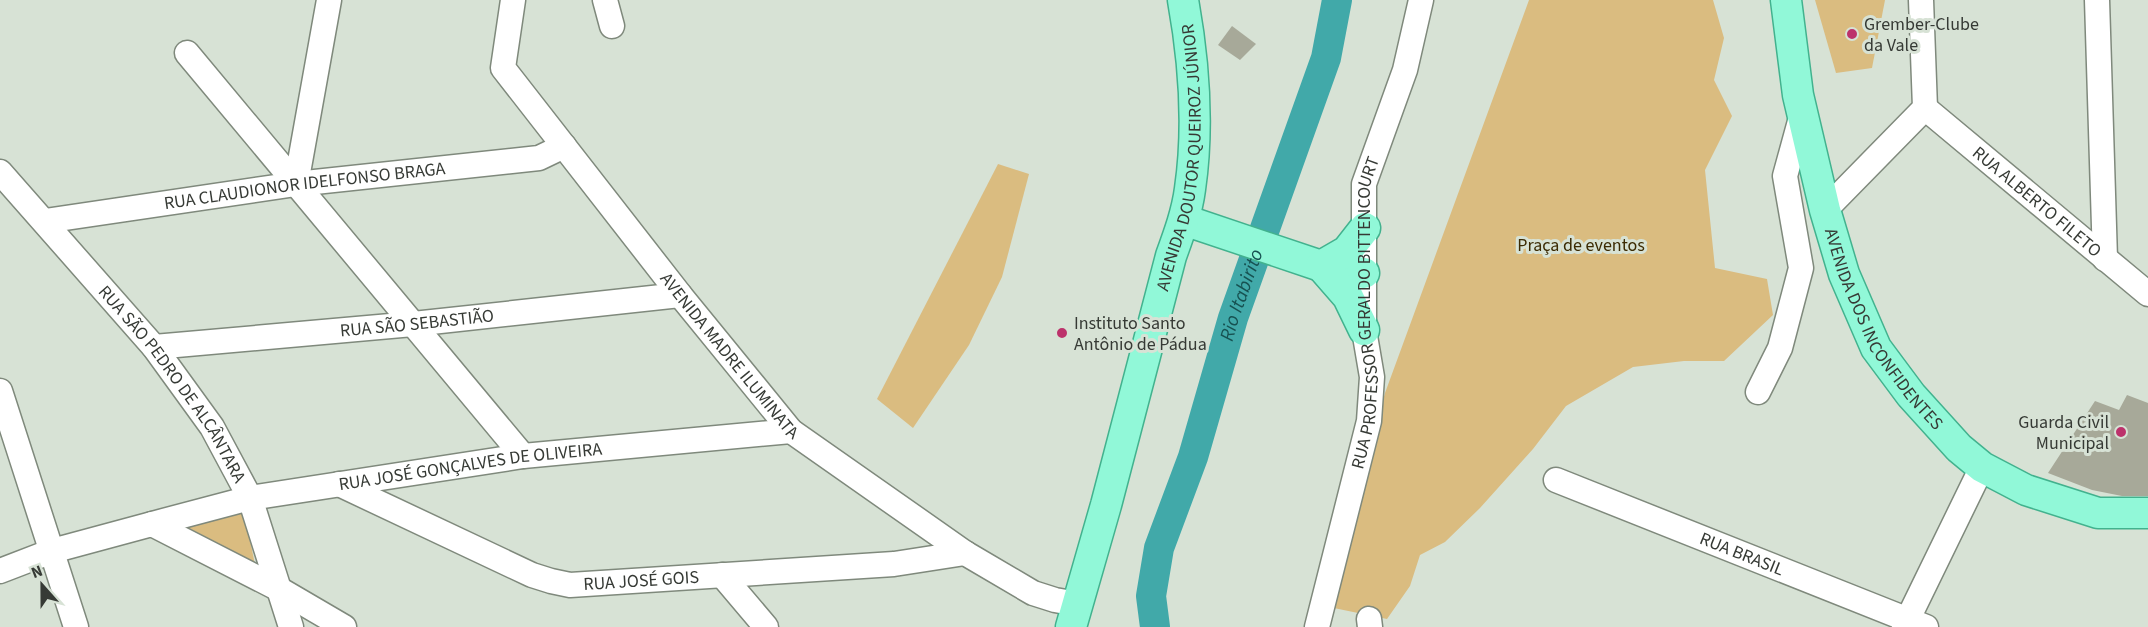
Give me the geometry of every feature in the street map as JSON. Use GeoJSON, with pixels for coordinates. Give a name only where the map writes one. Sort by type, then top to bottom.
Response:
{"type":"FeatureCollection","features":[{"type":"Feature","properties":{"kind":"main road","name":"AVENIDA DOUTOR QUEIROZ JÚNIOR"},"geometry":{"type":"LineString","coordinates":[[1077,617],[1171,256],[1184,220],[1190,189],[1194,125],[1190,40],[1184,0]]}},
{"type":"Feature","properties":{"kind":"main road","name":"AVENIDA DOS INCONFIDENTES"},"geometry":{"type":"LineString","coordinates":[[1786,0],[1802,114],[1825,210],[1844,274],[1876,348],[1911,395],[1959,448],[1982,467],[2026,490],[2098,513],[2148,513]]}},
{"type":"Feature","properties":{"kind":"main road"},"geometry":{"type":"LineString","coordinates":[[1184,220],[1315,264],[1364,273]]}},
{"type":"Feature","properties":{"kind":"main road"},"geometry":{"type":"LineString","coordinates":[[1315,264],[1347,251],[1365,228]]}},
{"type":"Feature","properties":{"kind":"main road"},"geometry":{"type":"LineString","coordinates":[[1315,264],[1348,297],[1364,330]]}},
{"type":"Feature","properties":{"kind":"street"},"geometry":{"type":"LineString","coordinates":[[296,184],[329,0]]}},
{"type":"Feature","properties":{"kind":"street","name":"AVENIDA MADRE ILUMINATA"},"geometry":{"type":"LineString","coordinates":[[513,0],[503,68],[680,294],[791,431],[965,554],[1033,593],[1055,600],[1077,617]]}},
{"type":"Feature","properties":{"kind":"street"},"geometry":{"type":"LineString","coordinates":[[605,0],[612,26]]}},
{"type":"Feature","properties":{"kind":"street","name":"RUA PROFESSOR GERALDO BITTENCOURT"},"geometry":{"type":"LineString","coordinates":[[1317,627],[1369,421],[1372,377],[1364,330],[1364,184],[1405,70],[1421,0]]}},
{"type":"Feature","properties":{"kind":"street"},"geometry":{"type":"LineString","coordinates":[[1825,210],[1925,108],[1921,0]]}},
{"type":"Feature","properties":{"kind":"street"},"geometry":{"type":"LineString","coordinates":[[2097,0],[2105,259]]}},
{"type":"Feature","properties":{"kind":"street"},"geometry":{"type":"LineString","coordinates":[[187,52],[523,456]]}},
{"type":"Feature","properties":{"kind":"street","name":"RUA ALBERTO FILETO"},"geometry":{"type":"LineString","coordinates":[[1925,108],[2148,294]]}},
{"type":"Feature","properties":{"kind":"street"},"geometry":{"type":"LineString","coordinates":[[1758,392],[1780,348],[1801,268],[1785,176],[1802,114]]}},
{"type":"Feature","properties":{"kind":"street","name":"RUA CLAUDIONOR IDELFONSO BRAGA"},"geometry":{"type":"LineString","coordinates":[[45,221],[296,184],[538,158],[564,146]]}},
{"type":"Feature","properties":{"kind":"street","name":"RUA SÃO PEDRO DE ALCÂNTARA"},"geometry":{"type":"LineString","coordinates":[[0,172],[154,347],[212,427],[250,498],[291,627]]}},
{"type":"Feature","properties":{"kind":"street","name":"RUA SÃO SEBASTIÃO"},"geometry":{"type":"LineString","coordinates":[[154,347],[413,324],[680,294]]}},
{"type":"Feature","properties":{"kind":"street"},"geometry":{"type":"LineString","coordinates":[[0,392],[76,627]]}},
{"type":"Feature","properties":{"kind":"street","name":"RUA JOSÉ GONÇALVES DE OLIVEIRA"},"geometry":{"type":"LineString","coordinates":[[0,571],[52,551],[250,498],[523,456],[791,431]]}},
{"type":"Feature","properties":{"kind":"street"},"geometry":{"type":"LineString","coordinates":[[1912,625],[1982,467]]}},
{"type":"Feature","properties":{"kind":"street","name":"RUA BRASIL"},"geometry":{"type":"LineString","coordinates":[[1556,480],[1912,625]]}},
{"type":"Feature","properties":{"kind":"street","name":"RUA JOSÉ GOIS"},"geometry":{"type":"LineString","coordinates":[[339,484],[532,575],[570,585],[894,564],[965,554]]}},
{"type":"Feature","properties":{"kind":"street"},"geometry":{"type":"LineString","coordinates":[[152,524],[279,589],[344,627]]}},
{"type":"Feature","properties":{"kind":"street"},"geometry":{"type":"LineString","coordinates":[[722,575],[766,627]]}},
{"type":"Feature","properties":{"kind":"green space","name":"Praça de eventos"},"geometry":{"type":"Polygon","coordinates":[[[1529,0],[1713,0],[1724,38],[1714,80],[1732,116],[1705,170],[1715,268],[1767,279],[1773,315],[1724,361],[1684,361],[1633,367],[1566,406],[1533,449],[1480,508],[1445,542],[1420,555],[1410,586],[1387,619],[1329,607],[1385,393],[1529,0]]]}},
{"type":"Feature","properties":{"kind":"green space","name":"Grember-Clube da Vale"},"geometry":{"type":"Polygon","coordinates":[[[1815,0],[1885,0],[1872,68],[1836,73],[1815,0]]]}},
{"type":"Feature","properties":{"kind":"green space"},"geometry":{"type":"Polygon","coordinates":[[[998,164],[1029,174],[1002,277],[969,345],[913,428],[877,399],[998,164]]]}},
{"type":"Feature","properties":{"kind":"green space"},"geometry":{"type":"Polygon","coordinates":[[[243,504],[256,570],[164,525],[243,504]]]}},
{"type":"Feature","properties":{"kind":"building"},"geometry":{"type":"Polygon","coordinates":[[[1232,26],[1256,44],[1240,60],[1218,45],[1232,26]]]}},
{"type":"Feature","properties":{"kind":"building"},"geometry":{"type":"Polygon","coordinates":[[[2127,395],[2148,403],[2148,496],[2122,496],[2092,490],[2048,473],[2095,401],[2119,410],[2127,395]]]}},
{"type":"Feature","properties":{"kind":"waterway","name":"Rio Itabirito"},"geometry":{"type":"LineString","coordinates":[[1155,627],[1151,596],[1159,548],[1193,457],[1233,318],[1326,58],[1337,0]]}},
{"type":"Feature","properties":{"kind":"place","name":"Grember-Clube da Vale"},"geometry":{"type":"Point","coordinates":[1852,34]}},
{"type":"Feature","properties":{"kind":"place","name":"Instituto Santo Antônio de Pádua"},"geometry":{"type":"Point","coordinates":[1062,333]}},
{"type":"Feature","properties":{"kind":"place","name":"Guarda Civil Municipal"},"geometry":{"type":"Point","coordinates":[2121,432]}}]}
